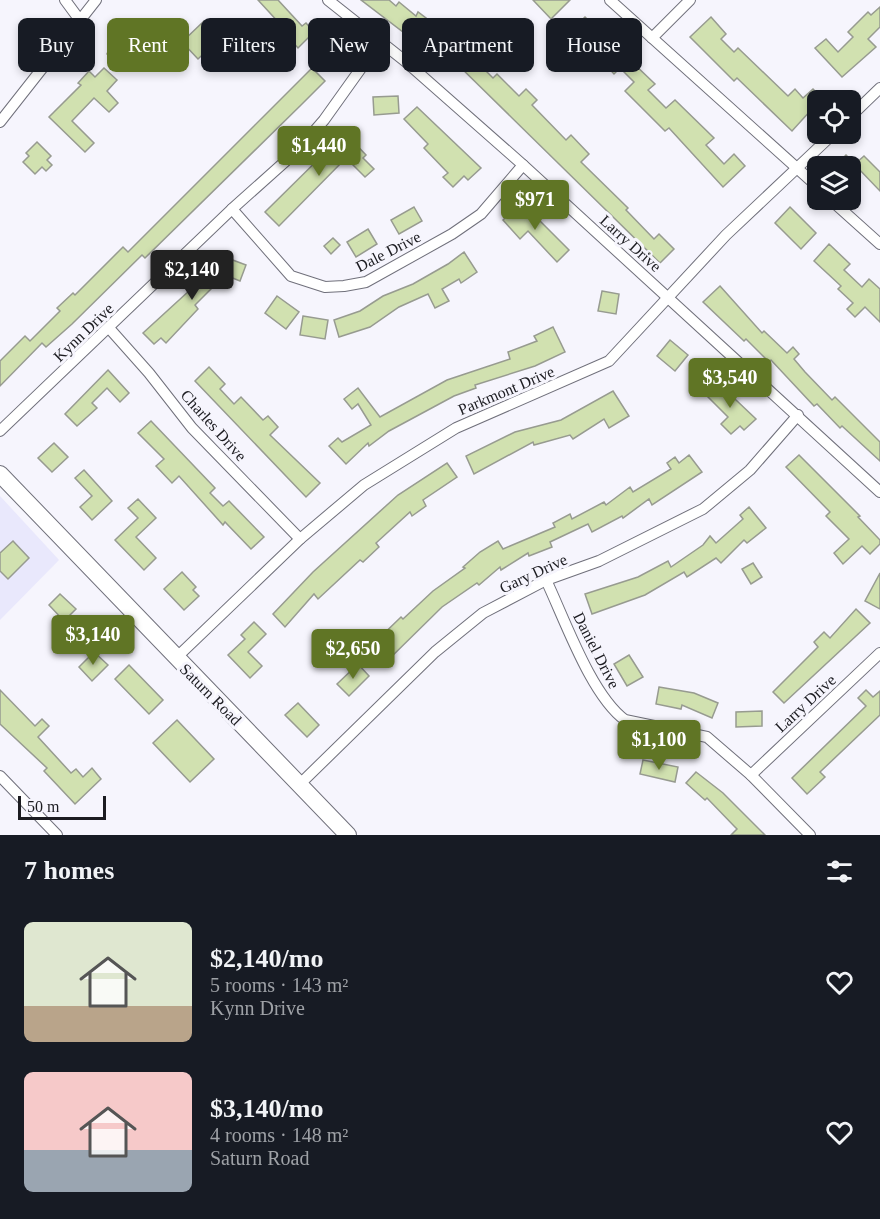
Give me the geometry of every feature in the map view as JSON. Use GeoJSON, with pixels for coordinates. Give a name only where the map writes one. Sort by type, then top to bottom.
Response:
{"type":"FeatureCollection","features":[{"type":"Feature","properties":{"kind":"street"},"geometry":{"type":"LineString","coordinates":[[65,0],[78,18]]}},
{"type":"Feature","properties":{"kind":"street"},"geometry":{"type":"LineString","coordinates":[[80,18],[96,0]]}},
{"type":"Feature","properties":{"kind":"street","name":"Larry Drive"},"geometry":{"type":"LineString","coordinates":[[328,0],[349,18]]}},
{"type":"Feature","properties":{"kind":"street"},"geometry":{"type":"LineString","coordinates":[[610,0],[807,177]]}},
{"type":"Feature","properties":{"kind":"street"},"geometry":{"type":"LineString","coordinates":[[652,38],[690,0]]}},
{"type":"Feature","properties":{"kind":"street","name":"Larry Drive"},"geometry":{"type":"LineString","coordinates":[[390,51],[405,61],[523,165],[880,492]]}},
{"type":"Feature","properties":{"kind":"street"},"geometry":{"type":"LineString","coordinates":[[0,122],[38,72]]}},
{"type":"Feature","properties":{"kind":"street","name":"Kynn Drive"},"geometry":{"type":"LineString","coordinates":[[0,431],[232,209],[298,150],[324,120],[358,72]]}},
{"type":"Feature","properties":{"kind":"street"},"geometry":{"type":"LineString","coordinates":[[861,106],[880,88]]}},
{"type":"Feature","properties":{"kind":"street","name":"Parkmont Drive"},"geometry":{"type":"LineString","coordinates":[[176,658],[300,539],[364,485],[456,428],[609,361],[726,235],[822,144]]}},
{"type":"Feature","properties":{"kind":"street","name":"Dale Drive"},"geometry":{"type":"LineString","coordinates":[[232,209],[291,276],[325,287],[344,286],[366,282],[452,234],[481,214],[523,165]]}},
{"type":"Feature","properties":{"kind":"street"},"geometry":{"type":"LineString","coordinates":[[842,210],[880,244]]}},
{"type":"Feature","properties":{"kind":"street","name":"Charles Drive"},"geometry":{"type":"LineString","coordinates":[[109,328],[150,373],[192,428],[300,539]]}},
{"type":"Feature","properties":{"kind":"street","name":"Gary Drive"},"geometry":{"type":"LineString","coordinates":[[299,785],[435,652],[483,613],[546,580],[599,561],[703,509],[750,470],[798,415]]}},
{"type":"Feature","properties":{"kind":"street","name":"Saturn Road"},"geometry":{"type":"LineString","coordinates":[[0,474],[348,835]]}},
{"type":"Feature","properties":{"kind":"street","name":"Daniel Drive"},"geometry":{"type":"LineString","coordinates":[[546,580],[600,694],[614,711],[625,720],[706,738],[751,774],[810,835]]}},
{"type":"Feature","properties":{"kind":"street","name":"Larry Drive"},"geometry":{"type":"LineString","coordinates":[[751,774],[880,653]]}},
{"type":"Feature","properties":{"kind":"street"},"geometry":{"type":"LineString","coordinates":[[0,776],[57,835]]}},
{"type":"Feature","properties":{"kind":"shaded area"},"geometry":{"type":"Polygon","coordinates":[[[0,496],[59,560],[0,620],[0,496]]]}},
{"type":"Feature","properties":{"kind":"building"},"geometry":{"type":"Polygon","coordinates":[[[258,0],[278,0],[295,18],[275,18],[258,0]]]}},
{"type":"Feature","properties":{"kind":"building"},"geometry":{"type":"Polygon","coordinates":[[[361,0],[389,0],[396,6],[399,2],[416,16],[418,12],[426,18],[402,18],[402,31],[390,22],[390,18],[385,18],[361,0]]]}},
{"type":"Feature","properties":{"kind":"building"},"geometry":{"type":"Polygon","coordinates":[[[533,0],[570,0],[552,18],[533,0]]]}},
{"type":"Feature","properties":{"kind":"building"},"geometry":{"type":"Polygon","coordinates":[[[880,7],[880,27],[868,39],[876,47],[842,77],[815,48],[826,39],[838,52],[853,37],[848,32],[868,12],[871,15],[880,7]]]}},
{"type":"Feature","properties":{"kind":"building"},"geometry":{"type":"Polygon","coordinates":[[[711,17],[726,34],[721,39],[734,52],[738,48],[788,96],[795,89],[803,98],[807,94],[807,114],[792,131],[737,78],[734,81],[690,37],[711,17]]]}},
{"type":"Feature","properties":{"kind":"building"},"geometry":{"type":"Polygon","coordinates":[[[296,20],[302,26],[306,23],[308,25],[308,38],[298,48],[296,46],[296,20]]]}},
{"type":"Feature","properties":{"kind":"building"},"geometry":{"type":"Polygon","coordinates":[[[201,24],[201,56],[198,59],[189,49],[189,35],[201,24]]]}},
{"type":"Feature","properties":{"kind":"building"},"geometry":{"type":"Polygon","coordinates":[[[104,68],[117,80],[107,91],[118,103],[109,112],[94,98],[72,121],[94,143],[85,152],[49,117],[81,85],[78,83],[88,72],[95,77],[104,68]]]}},
{"type":"Feature","properties":{"kind":"building"},"geometry":{"type":"Polygon","coordinates":[[[308,72],[316,72],[325,81],[145,258],[142,255],[46,347],[42,343],[0,386],[0,361],[25,336],[30,341],[60,311],[57,308],[73,293],[75,295],[123,247],[128,252],[308,72]]]}},
{"type":"Feature","properties":{"kind":"building"},"geometry":{"type":"Polygon","coordinates":[[[465,72],[487,72],[493,78],[497,74],[519,96],[526,89],[537,100],[532,105],[566,140],[571,135],[589,154],[581,162],[628,208],[626,210],[654,239],[659,234],[674,249],[660,263],[465,72]]]}},
{"type":"Feature","properties":{"kind":"building"},"geometry":{"type":"Polygon","coordinates":[[[624,72],[642,72],[655,84],[648,90],[666,108],[675,100],[714,138],[706,145],[724,164],[734,154],[745,166],[723,187],[669,128],[665,131],[625,91],[634,82],[624,72]]]}},
{"type":"Feature","properties":{"kind":"building"},"geometry":{"type":"Polygon","coordinates":[[[398,96],[399,113],[374,115],[373,97],[398,96]]]}},
{"type":"Feature","properties":{"kind":"building"},"geometry":{"type":"Polygon","coordinates":[[[417,107],[481,168],[468,180],[464,176],[453,187],[443,177],[448,173],[424,148],[428,144],[404,119],[417,107]]]}},
{"type":"Feature","properties":{"kind":"building"},"geometry":{"type":"Polygon","coordinates":[[[345,133],[366,155],[363,158],[374,169],[365,177],[346,158],[279,226],[265,212],[345,133]]]}},
{"type":"Feature","properties":{"kind":"building"},"geometry":{"type":"Polygon","coordinates":[[[37,142],[51,156],[47,160],[52,165],[46,171],[42,167],[35,174],[23,162],[29,156],[26,153],[37,142]]]}},
{"type":"Feature","properties":{"kind":"building"},"geometry":{"type":"Polygon","coordinates":[[[864,156],[880,172],[880,191],[861,171],[861,159],[864,156]]]}},
{"type":"Feature","properties":{"kind":"building"},"geometry":{"type":"Polygon","coordinates":[[[521,202],[569,250],[557,262],[528,231],[520,239],[503,220],[521,202]]]}},
{"type":"Feature","properties":{"kind":"building"},"geometry":{"type":"Polygon","coordinates":[[[414,207],[422,221],[399,234],[391,220],[414,207]]]}},
{"type":"Feature","properties":{"kind":"building"},"geometry":{"type":"Polygon","coordinates":[[[790,207],[816,233],[801,249],[775,223],[790,207]]]}},
{"type":"Feature","properties":{"kind":"building"},"geometry":{"type":"Polygon","coordinates":[[[368,229],[377,244],[356,257],[347,242],[368,229]]]}},
{"type":"Feature","properties":{"kind":"building"},"geometry":{"type":"Polygon","coordinates":[[[333,238],[340,245],[331,254],[324,246],[333,238]]]}},
{"type":"Feature","properties":{"kind":"building"},"geometry":{"type":"Polygon","coordinates":[[[829,244],[850,264],[844,270],[862,287],[869,279],[880,289],[880,322],[865,307],[855,317],[847,309],[853,303],[838,289],[841,286],[814,261],[829,244]]]}},
{"type":"Feature","properties":{"kind":"building"},"geometry":{"type":"Polygon","coordinates":[[[464,252],[477,272],[461,283],[459,279],[442,289],[449,301],[435,308],[428,294],[399,307],[370,327],[339,337],[334,320],[360,311],[383,296],[413,284],[464,252]]]}},
{"type":"Feature","properties":{"kind":"building"},"geometry":{"type":"Polygon","coordinates":[[[222,256],[246,265],[240,281],[225,275],[195,305],[198,309],[166,343],[161,338],[154,344],[143,333],[190,290],[188,288],[207,270],[214,278],[222,256]]]}},
{"type":"Feature","properties":{"kind":"building"},"geometry":{"type":"Polygon","coordinates":[[[720,286],[762,333],[764,331],[787,353],[793,347],[799,354],[794,359],[805,372],[832,400],[835,397],[880,442],[880,461],[842,426],[840,428],[817,404],[814,406],[771,360],[769,362],[746,339],[744,341],[703,302],[720,286]]]}},
{"type":"Feature","properties":{"kind":"building"},"geometry":{"type":"Polygon","coordinates":[[[602,291],[619,294],[616,314],[598,311],[602,291]]]}},
{"type":"Feature","properties":{"kind":"building"},"geometry":{"type":"Polygon","coordinates":[[[277,296],[299,312],[286,329],[265,313],[277,296]]]}},
{"type":"Feature","properties":{"kind":"building"},"geometry":{"type":"Polygon","coordinates":[[[303,316],[328,320],[325,339],[300,335],[303,316]]]}},
{"type":"Feature","properties":{"kind":"building"},"geometry":{"type":"Polygon","coordinates":[[[553,327],[565,352],[535,366],[475,385],[476,388],[454,396],[389,431],[369,446],[368,443],[346,464],[329,446],[338,438],[342,442],[371,425],[358,404],[352,409],[344,399],[358,388],[380,417],[447,380],[510,359],[508,352],[537,341],[534,336],[553,327]]]}},
{"type":"Feature","properties":{"kind":"building"},"geometry":{"type":"Polygon","coordinates":[[[670,340],[688,355],[675,371],[657,356],[670,340]]]}},
{"type":"Feature","properties":{"kind":"building"},"geometry":{"type":"Polygon","coordinates":[[[209,367],[225,384],[220,389],[234,404],[241,397],[263,420],[268,416],[278,427],[270,435],[320,483],[306,497],[195,381],[209,367]]]}},
{"type":"Feature","properties":{"kind":"building"},"geometry":{"type":"Polygon","coordinates":[[[108,370],[129,393],[120,402],[107,388],[92,403],[97,408],[77,426],[65,414],[108,370]]]}},
{"type":"Feature","properties":{"kind":"building"},"geometry":{"type":"Polygon","coordinates":[[[717,382],[756,419],[744,430],[740,426],[731,434],[721,424],[728,417],[705,394],[717,382]]]}},
{"type":"Feature","properties":{"kind":"building"},"geometry":{"type":"Polygon","coordinates":[[[613,391],[629,416],[609,428],[604,419],[573,439],[570,435],[534,445],[533,442],[474,474],[466,456],[515,432],[561,420],[613,391]]]}},
{"type":"Feature","properties":{"kind":"building"},"geometry":{"type":"Polygon","coordinates":[[[151,421],[215,488],[210,493],[223,506],[229,501],[264,537],[251,549],[225,522],[223,525],[179,476],[172,483],[156,466],[164,459],[138,433],[151,421]]]}},
{"type":"Feature","properties":{"kind":"building"},"geometry":{"type":"Polygon","coordinates":[[[54,443],[68,457],[52,472],[38,458],[54,443]]]}},
{"type":"Feature","properties":{"kind":"building"},"geometry":{"type":"Polygon","coordinates":[[[689,455],[702,472],[652,505],[649,499],[623,518],[622,516],[592,532],[588,524],[550,542],[552,547],[529,556],[528,553],[501,570],[500,567],[479,585],[477,583],[442,607],[383,665],[367,650],[401,617],[403,619],[433,591],[465,568],[463,567],[480,552],[498,541],[503,549],[555,527],[553,523],[570,514],[572,519],[604,502],[606,505],[630,487],[633,492],[671,469],[667,463],[675,457],[679,463],[689,455]]]}},
{"type":"Feature","properties":{"kind":"building"},"geometry":{"type":"Polygon","coordinates":[[[799,455],[860,516],[858,517],[880,540],[880,544],[870,554],[862,546],[843,564],[834,553],[849,539],[826,516],[830,512],[786,467],[799,455]]]}},
{"type":"Feature","properties":{"kind":"building"},"geometry":{"type":"Polygon","coordinates":[[[447,463],[457,477],[423,500],[426,506],[412,516],[410,512],[376,543],[379,547],[363,562],[360,560],[318,599],[314,594],[285,627],[273,614],[313,572],[398,495],[447,463]]]}},
{"type":"Feature","properties":{"kind":"building"},"geometry":{"type":"Polygon","coordinates":[[[84,470],[112,501],[92,520],[80,507],[92,496],[75,478],[84,470]]]}},
{"type":"Feature","properties":{"kind":"building"},"geometry":{"type":"Polygon","coordinates":[[[138,499],[156,518],[136,537],[156,558],[144,570],[115,540],[138,518],[128,508],[138,499]]]}},
{"type":"Feature","properties":{"kind":"building"},"geometry":{"type":"Polygon","coordinates":[[[749,507],[766,528],[747,543],[744,540],[721,563],[716,558],[687,577],[684,572],[645,595],[592,614],[585,594],[638,577],[668,561],[671,567],[703,545],[710,536],[716,543],[743,519],[740,515],[749,507]]]}},
{"type":"Feature","properties":{"kind":"building"},"geometry":{"type":"Polygon","coordinates":[[[13,541],[29,558],[8,579],[0,571],[0,553],[13,541]]]}},
{"type":"Feature","properties":{"kind":"building"},"geometry":{"type":"Polygon","coordinates":[[[753,563],[762,577],[751,584],[742,569],[753,563]]]}},
{"type":"Feature","properties":{"kind":"building"},"geometry":{"type":"Polygon","coordinates":[[[182,572],[196,587],[193,590],[199,596],[184,610],[164,589],[182,572]]]}},
{"type":"Feature","properties":{"kind":"building"},"geometry":{"type":"Polygon","coordinates":[[[880,573],[880,609],[865,601],[880,573]]]}},
{"type":"Feature","properties":{"kind":"building"},"geometry":{"type":"Polygon","coordinates":[[[60,594],[76,609],[64,621],[49,605],[60,594]]]}},
{"type":"Feature","properties":{"kind":"building"},"geometry":{"type":"Polygon","coordinates":[[[856,609],[870,623],[784,703],[773,692],[818,647],[814,642],[824,632],[830,638],[856,609]]]}},
{"type":"Feature","properties":{"kind":"building"},"geometry":{"type":"Polygon","coordinates":[[[254,622],[266,634],[248,652],[262,666],[250,678],[228,655],[245,639],[241,635],[254,622]]]}},
{"type":"Feature","properties":{"kind":"building"},"geometry":{"type":"Polygon","coordinates":[[[94,652],[108,665],[92,681],[79,667],[94,652]]]}},
{"type":"Feature","properties":{"kind":"building"},"geometry":{"type":"Polygon","coordinates":[[[629,655],[643,677],[627,686],[614,664],[629,655]]]}},
{"type":"Feature","properties":{"kind":"building"},"geometry":{"type":"Polygon","coordinates":[[[358,664],[369,676],[349,696],[337,684],[358,664]]]}},
{"type":"Feature","properties":{"kind":"building"},"geometry":{"type":"Polygon","coordinates":[[[129,665],[163,700],[149,714],[115,679],[129,665]]]}},
{"type":"Feature","properties":{"kind":"building"},"geometry":{"type":"Polygon","coordinates":[[[659,687],[694,693],[718,703],[712,718],[682,705],[681,709],[656,704],[659,687]]]}},
{"type":"Feature","properties":{"kind":"building"},"geometry":{"type":"Polygon","coordinates":[[[0,690],[35,726],[42,719],[49,726],[38,737],[71,773],[76,769],[83,777],[92,768],[101,779],[75,804],[44,771],[47,768],[0,724],[0,690]]]}},
{"type":"Feature","properties":{"kind":"building"},"geometry":{"type":"Polygon","coordinates":[[[866,690],[873,697],[880,691],[880,715],[820,772],[825,777],[807,794],[792,778],[866,706],[858,698],[866,690]]]}},
{"type":"Feature","properties":{"kind":"building"},"geometry":{"type":"Polygon","coordinates":[[[298,703],[319,725],[307,737],[285,715],[298,703]]]}},
{"type":"Feature","properties":{"kind":"building"},"geometry":{"type":"Polygon","coordinates":[[[762,711],[762,726],[736,727],[736,712],[762,711]]]}},
{"type":"Feature","properties":{"kind":"building"},"geometry":{"type":"Polygon","coordinates":[[[177,720],[214,759],[190,782],[153,743],[177,720]]]}},
{"type":"Feature","properties":{"kind":"building"},"geometry":{"type":"Polygon","coordinates":[[[643,760],[678,767],[675,782],[640,774],[643,760]]]}},
{"type":"Feature","properties":{"kind":"building"},"geometry":{"type":"Polygon","coordinates":[[[696,772],[723,793],[765,835],[731,835],[737,829],[707,798],[705,800],[686,783],[696,772]]]}}]}
